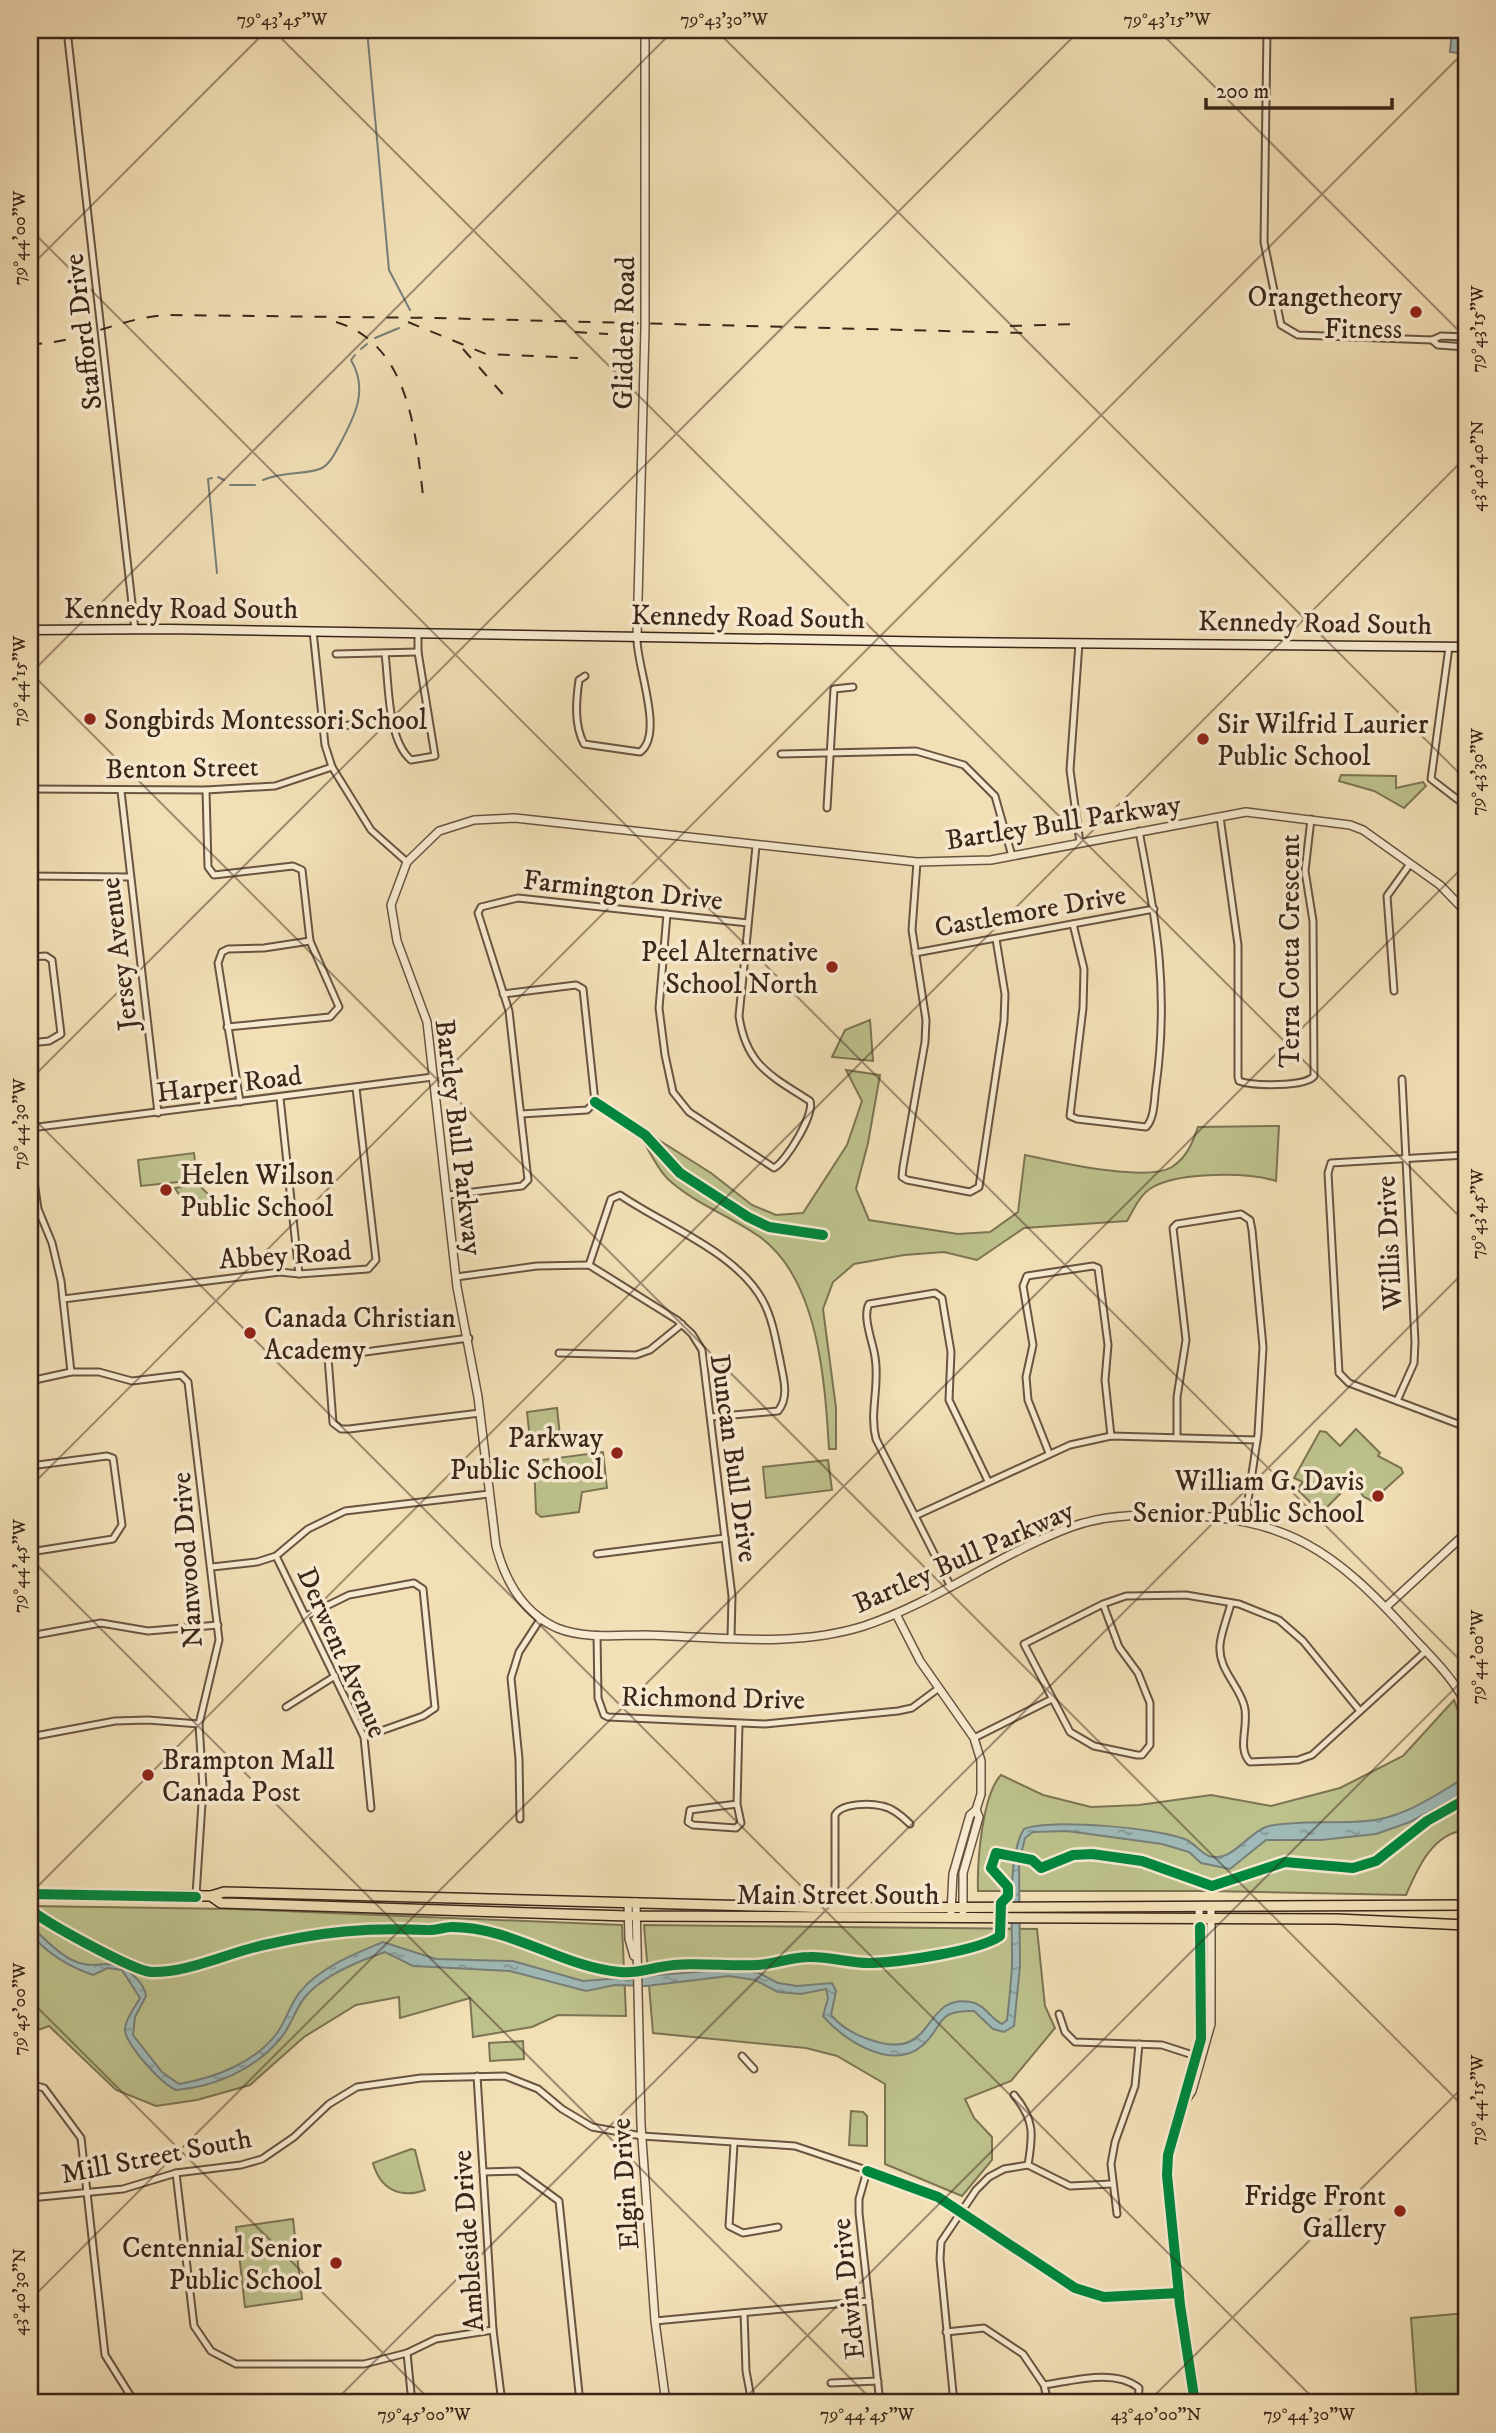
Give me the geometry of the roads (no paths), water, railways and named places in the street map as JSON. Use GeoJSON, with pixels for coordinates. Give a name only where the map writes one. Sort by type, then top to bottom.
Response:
{"type":"FeatureCollection","features":[{"type":"Feature","properties":{"kind":"main road","name":"Kennedy Road South"},"geometry":{"type":"LineString","coordinates":[[30,630],[313,631],[637,638],[1466,646]]}},
{"type":"Feature","properties":{"kind":"main road","name":"Main Street South"},"geometry":{"type":"LineString","coordinates":[[30,1894],[211,1896],[224,1892],[632,1902],[834,1912]]}},
{"type":"Feature","properties":{"kind":"main road","name":"Main Street South"},"geometry":{"type":"LineString","coordinates":[[211,1896],[221,1903],[633,1916],[997,1912],[1200,1919],[1337,1919],[1466,1925]]}},
{"type":"Feature","properties":{"kind":"main road","name":"Main Street South"},"geometry":{"type":"LineString","coordinates":[[1034,1913],[1199,1906],[1466,1905]]}},
{"type":"Feature","properties":{"kind":"street","name":"Stafford Drive"},"geometry":{"type":"LineString","coordinates":[[67,30],[135,630]]}},
{"type":"Feature","properties":{"kind":"street","name":"Glidden Road"},"geometry":{"type":"LineString","coordinates":[[637,638],[645,328],[645,30]]}},
{"type":"Feature","properties":{"kind":"street"},"geometry":{"type":"LineString","coordinates":[[1268,30],[1264,242],[1281,325],[1298,335],[1432,340],[1441,336],[1466,337]]}},
{"type":"Feature","properties":{"kind":"street"},"geometry":{"type":"LineString","coordinates":[[1432,340],[1438,345],[1466,347]]}},
{"type":"Feature","properties":{"kind":"street"},"geometry":{"type":"LineString","coordinates":[[313,631],[325,745],[331,767],[371,830],[407,862]]}},
{"type":"Feature","properties":{"kind":"street"},"geometry":{"type":"LineString","coordinates":[[385,654],[391,720],[404,755],[413,760],[435,756],[418,652],[418,634]]}},
{"type":"Feature","properties":{"kind":"street"},"geometry":{"type":"LineString","coordinates":[[585,676],[579,680],[576,699],[579,734],[584,744],[639,752],[643,750],[649,741],[648,691],[638,663],[637,638]]}},
{"type":"Feature","properties":{"kind":"street"},"geometry":{"type":"LineString","coordinates":[[1079,643],[1070,770],[1080,843]]}},
{"type":"Feature","properties":{"kind":"street"},"geometry":{"type":"LineString","coordinates":[[1449,647],[1432,779],[1466,806]]}},
{"type":"Feature","properties":{"kind":"street"},"geometry":{"type":"LineString","coordinates":[[336,653],[418,652]]}},
{"type":"Feature","properties":{"kind":"street"},"geometry":{"type":"LineString","coordinates":[[827,808],[834,689],[853,687]]}},
{"type":"Feature","properties":{"kind":"street"},"geometry":{"type":"LineString","coordinates":[[324,728],[391,720]]}},
{"type":"Feature","properties":{"kind":"street"},"geometry":{"type":"LineString","coordinates":[[781,754],[927,751],[964,765],[995,796],[1012,856]]}},
{"type":"Feature","properties":{"kind":"street","name":"Benton Street"},"geometry":{"type":"LineString","coordinates":[[30,789],[206,790],[275,786],[331,767]]}},
{"type":"Feature","properties":{"kind":"street"},"geometry":{"type":"LineString","coordinates":[[206,790],[208,867],[211,872],[218,877],[297,866],[302,870],[310,940],[339,1007],[338,1013],[330,1017],[227,1027]]}},
{"type":"Feature","properties":{"kind":"street","name":"Jersey Avenue"},"geometry":{"type":"LineString","coordinates":[[121,791],[158,1113]]}},
{"type":"Feature","properties":{"kind":"street","name":"Bartley Bull Parkway"},"geometry":{"type":"LineString","coordinates":[[1466,912],[1440,885],[1363,830],[1264,813],[1220,817],[1012,856],[960,863],[917,862],[756,846],[515,818],[474,820],[451,826],[426,841],[407,862],[395,888],[391,905],[397,941],[427,1022],[456,1277],[481,1413],[489,1494],[502,1567],[515,1594],[541,1618],[558,1628],[597,1635],[806,1637],[862,1626],[896,1614],[1069,1528],[1106,1517],[1188,1515],[1245,1520],[1290,1534],[1340,1563],[1386,1607],[1426,1651],[1457,1687],[1466,1704]]}},
{"type":"Feature","properties":{"kind":"street","name":"Terra Cotta Crescent"},"geometry":{"type":"LineString","coordinates":[[1220,817],[1238,945],[1238,1077],[1239,1081],[1250,1084],[1302,1083],[1314,1076],[1313,921],[1305,871],[1311,819]]}},
{"type":"Feature","properties":{"kind":"street"},"geometry":{"type":"LineString","coordinates":[[1073,924],[1084,970],[1083,1008],[1070,1115],[1077,1119],[1146,1127],[1152,1115],[1162,1041],[1163,986],[1154,909],[1139,831]]}},
{"type":"Feature","properties":{"kind":"street"},"geometry":{"type":"LineString","coordinates":[[667,914],[659,1008],[673,1092],[690,1112],[774,1168],[784,1159],[809,1118],[812,1106],[810,1101],[766,1073],[752,1059],[742,1037],[739,1016],[756,846]]}},
{"type":"Feature","properties":{"kind":"street"},"geometry":{"type":"LineString","coordinates":[[917,862],[912,930],[926,1020],[925,1042],[902,1177],[970,1192],[979,1187],[1004,1021],[1005,994],[996,939]]}},
{"type":"Feature","properties":{"kind":"street"},"geometry":{"type":"LineString","coordinates":[[1394,991],[1387,896],[1410,864]]}},
{"type":"Feature","properties":{"kind":"street"},"geometry":{"type":"LineString","coordinates":[[30,876],[130,877]]}},
{"type":"Feature","properties":{"kind":"street","name":"Farmington Drive"},"geometry":{"type":"LineString","coordinates":[[448,1195],[526,1184],[509,1011],[478,913],[486,904],[518,898],[748,923]]}},
{"type":"Feature","properties":{"kind":"street","name":"Castlemore Drive"},"geometry":{"type":"LineString","coordinates":[[915,953],[1154,909]]}},
{"type":"Feature","properties":{"kind":"street"},"geometry":{"type":"LineString","coordinates":[[240,1102],[218,963],[222,952],[310,940]]}},
{"type":"Feature","properties":{"kind":"street"},"geometry":{"type":"LineString","coordinates":[[30,957],[46,956],[52,960],[61,1034],[48,1041],[30,1043]]}},
{"type":"Feature","properties":{"kind":"street"},"geometry":{"type":"LineString","coordinates":[[503,993],[576,985],[583,989],[595,1102],[587,1110],[521,1114]]}},
{"type":"Feature","properties":{"kind":"street","name":"Harper Road"},"geometry":{"type":"LineString","coordinates":[[30,1128],[433,1077]]}},
{"type":"Feature","properties":{"kind":"street","name":"Willis Drive"},"geometry":{"type":"LineString","coordinates":[[1397,1401],[1414,1363],[1415,1342],[1402,1079]]}},
{"type":"Feature","properties":{"kind":"street","name":"Abbey Road"},"geometry":{"type":"LineString","coordinates":[[63,1299],[280,1272],[299,1275],[368,1269],[376,1260],[356,1087]]}},
{"type":"Feature","properties":{"kind":"street"},"geometry":{"type":"LineString","coordinates":[[280,1098],[299,1275]]}},
{"type":"Feature","properties":{"kind":"street"},"geometry":{"type":"LineString","coordinates":[[30,1154],[38,1209],[52,1243],[63,1299],[71,1372]]}},
{"type":"Feature","properties":{"kind":"street"},"geometry":{"type":"LineString","coordinates":[[1466,1155],[1329,1166],[1339,1373],[1349,1383],[1466,1427]]}},
{"type":"Feature","properties":{"kind":"street"},"geometry":{"type":"LineString","coordinates":[[456,1277],[537,1266],[589,1265],[611,1199],[620,1195],[722,1257],[751,1284],[772,1322],[784,1382],[783,1405],[778,1411],[710,1417]]}},
{"type":"Feature","properties":{"kind":"street"},"geometry":{"type":"LineString","coordinates":[[1177,1436],[1177,1397],[1186,1340],[1173,1228],[1177,1224],[1241,1214],[1250,1220],[1252,1230],[1263,1347],[1257,1440],[1245,1520]]}},
{"type":"Feature","properties":{"kind":"street","name":"Duncan Bull Drive"},"geometry":{"type":"LineString","coordinates":[[589,1265],[646,1298],[682,1324],[698,1341],[702,1350],[732,1596],[731,1638]]}},
{"type":"Feature","properties":{"kind":"street"},"geometry":{"type":"LineString","coordinates":[[1049,1453],[1028,1400],[1026,1377],[1032,1345],[1023,1286],[1027,1276],[1093,1266],[1098,1268],[1108,1345],[1105,1380],[1111,1436]]}},
{"type":"Feature","properties":{"kind":"street"},"geometry":{"type":"LineString","coordinates":[[951,1587],[876,1440],[873,1427],[876,1360],[866,1311],[869,1304],[935,1293],[942,1298],[951,1352],[949,1400],[988,1481]]}},
{"type":"Feature","properties":{"kind":"street"},"geometry":{"type":"LineString","coordinates":[[559,1353],[636,1355],[650,1350],[682,1324]]}},
{"type":"Feature","properties":{"kind":"street"},"geometry":{"type":"LineString","coordinates":[[469,1338],[328,1357],[333,1423],[341,1429],[349,1429],[481,1413]]}},
{"type":"Feature","properties":{"kind":"street","name":"Nanwood Drive"},"geometry":{"type":"LineString","coordinates":[[30,1381],[71,1372],[100,1372],[132,1381],[176,1375],[185,1377],[191,1394],[218,1625],[217,1648],[204,1692],[199,1724],[203,1788],[196,1896]]}},
{"type":"Feature","properties":{"kind":"street"},"geometry":{"type":"LineString","coordinates":[[915,1516],[1049,1453],[1111,1436],[1257,1440]]}},
{"type":"Feature","properties":{"kind":"street"},"geometry":{"type":"LineString","coordinates":[[30,1466],[107,1456],[113,1458],[122,1525],[113,1539],[30,1552]]}},
{"type":"Feature","properties":{"kind":"street"},"geometry":{"type":"LineString","coordinates":[[212,1567],[257,1562],[276,1556],[308,1529],[345,1511],[489,1494]]}},
{"type":"Feature","properties":{"kind":"street"},"geometry":{"type":"LineString","coordinates":[[1386,1607],[1466,1534]]}},
{"type":"Feature","properties":{"kind":"street"},"geometry":{"type":"LineString","coordinates":[[597,1554],[725,1538]]}},
{"type":"Feature","properties":{"kind":"street","name":"Derwent Avenue"},"geometry":{"type":"LineString","coordinates":[[276,1556],[363,1737],[371,1808]]}},
{"type":"Feature","properties":{"kind":"street"},"geometry":{"type":"LineString","coordinates":[[306,1616],[349,1595],[414,1583],[423,1590],[435,1708],[423,1716],[363,1737]]}},
{"type":"Feature","properties":{"kind":"street"},"geometry":{"type":"LineString","coordinates":[[1103,1604],[1119,1647],[1138,1674],[1150,1703],[1150,1745],[1142,1755],[1137,1755],[1079,1740],[1070,1732],[1024,1644],[1103,1604],[1143,1594],[1186,1595],[1231,1603],[1279,1620],[1303,1641],[1360,1711]]}},
{"type":"Feature","properties":{"kind":"street"},"geometry":{"type":"LineString","coordinates":[[1231,1603],[1220,1645],[1221,1656],[1224,1668],[1245,1706],[1247,1720],[1243,1750],[1250,1762],[1304,1759],[1426,1651]]}},
{"type":"Feature","properties":{"kind":"street"},"geometry":{"type":"LineString","coordinates":[[896,1614],[920,1661],[974,1738],[981,1761],[982,1778],[976,1810],[979,1817],[963,1872],[963,1912]]}},
{"type":"Feature","properties":{"kind":"street"},"geometry":{"type":"LineString","coordinates":[[520,1819],[519,1759],[511,1678],[519,1652],[541,1618]]}},
{"type":"Feature","properties":{"kind":"street"},"geometry":{"type":"LineString","coordinates":[[30,1636],[101,1623],[148,1631],[218,1625]]}},
{"type":"Feature","properties":{"kind":"street","name":"Richmond Drive"},"geometry":{"type":"LineString","coordinates":[[597,1635],[598,1698],[604,1716],[739,1724],[898,1711],[912,1708],[939,1688]]}},
{"type":"Feature","properties":{"kind":"street"},"geometry":{"type":"LineString","coordinates":[[286,1707],[335,1676]]}},
{"type":"Feature","properties":{"kind":"street"},"geometry":{"type":"LineString","coordinates":[[974,1738],[1052,1699]]}},
{"type":"Feature","properties":{"kind":"street"},"geometry":{"type":"LineString","coordinates":[[30,1737],[115,1721],[199,1724]]}},
{"type":"Feature","properties":{"kind":"street"},"geometry":{"type":"LineString","coordinates":[[737,1804],[690,1810],[688,1822],[693,1825],[736,1828],[741,1824],[737,1804],[739,1724]]}},
{"type":"Feature","properties":{"kind":"street"},"geometry":{"type":"LineString","coordinates":[[834,1912],[835,1815],[838,1809],[844,1806],[883,1806],[910,1824]]}},
{"type":"Feature","properties":{"kind":"street"},"geometry":{"type":"LineString","coordinates":[[951,1912],[953,1874],[970,1815],[976,1810]]}},
{"type":"Feature","properties":{"kind":"street","name":"Elgin Drive"},"geometry":{"type":"LineString","coordinates":[[632,1902],[642,2136],[655,2321],[666,2403]]}},
{"type":"Feature","properties":{"kind":"street"},"geometry":{"type":"LineString","coordinates":[[1199,1906],[1203,2021],[1199,2057]]}},
{"type":"Feature","properties":{"kind":"street"},"geometry":{"type":"LineString","coordinates":[[1195,2403],[1179,2293],[1167,2175],[1168,2155],[1211,2024],[1211,1906]]}},
{"type":"Feature","properties":{"kind":"street"},"geometry":{"type":"LineString","coordinates":[[1059,2014],[1065,2032],[1075,2042],[1162,2045],[1199,2057]]}},
{"type":"Feature","properties":{"kind":"street"},"geometry":{"type":"LineString","coordinates":[[1116,2214],[1111,2184],[1115,2142],[1135,2086],[1139,2044]]}},
{"type":"Feature","properties":{"kind":"street"},"geometry":{"type":"LineString","coordinates":[[742,2056],[754,2069]]}},
{"type":"Feature","properties":{"kind":"street","name":"Ambleside Drive"},"geometry":{"type":"LineString","coordinates":[[477,2076],[493,2330],[502,2403]]}},
{"type":"Feature","properties":{"kind":"street","name":"Mill Street South"},"geometry":{"type":"LineString","coordinates":[[30,2198],[122,2189],[176,2173],[241,2165],[262,2159],[294,2137],[329,2104],[357,2087],[421,2078],[505,2076],[521,2080],[538,2089],[562,2109],[592,2127],[642,2136],[796,2146],[938,2197],[1075,2288],[1104,2297],[1179,2293]]}},
{"type":"Feature","properties":{"kind":"street"},"geometry":{"type":"LineString","coordinates":[[30,2084],[44,2088],[81,2138],[105,2355],[135,2403]]}},
{"type":"Feature","properties":{"kind":"street"},"geometry":{"type":"LineString","coordinates":[[1014,2095],[1028,2112],[1032,2136],[1028,2165]]}},
{"type":"Feature","properties":{"kind":"street"},"geometry":{"type":"LineString","coordinates":[[734,2144],[729,2226],[743,2233],[778,2227]]}},
{"type":"Feature","properties":{"kind":"street"},"geometry":{"type":"LineString","coordinates":[[954,2403],[946,2332],[941,2242],[961,2212],[989,2177],[1004,2169],[1028,2165],[1070,2186],[1111,2184]]}},
{"type":"Feature","properties":{"kind":"street"},"geometry":{"type":"LineString","coordinates":[[483,2172],[518,2171],[558,2201],[580,2403]]}},
{"type":"Feature","properties":{"kind":"street","name":"Edwin Drive"},"geometry":{"type":"LineString","coordinates":[[867,2171],[859,2199],[859,2213],[880,2403]]}},
{"type":"Feature","properties":{"kind":"street"},"geometry":{"type":"LineString","coordinates":[[176,2173],[194,2326],[211,2350],[236,2364],[346,2365],[407,2353],[436,2339],[493,2330]]}},
{"type":"Feature","properties":{"kind":"street"},"geometry":{"type":"LineString","coordinates":[[655,2321],[869,2301]]}},
{"type":"Feature","properties":{"kind":"street"},"geometry":{"type":"LineString","coordinates":[[744,2313],[746,2371],[752,2403]]}},
{"type":"Feature","properties":{"kind":"street"},"geometry":{"type":"LineString","coordinates":[[946,2332],[984,2328],[1023,2354],[1044,2385],[1048,2403]]}},
{"type":"Feature","properties":{"kind":"street"},"geometry":{"type":"LineString","coordinates":[[407,2353],[412,2403]]}},
{"type":"Feature","properties":{"kind":"street"},"geometry":{"type":"LineString","coordinates":[[30,2373],[34,2403]]}},
{"type":"Feature","properties":{"kind":"street"},"geometry":{"type":"LineString","coordinates":[[1044,2385],[1098,2377],[1123,2380],[1139,2388],[1138,2403]]}},
{"type":"Feature","properties":{"kind":"street"},"geometry":{"type":"LineString","coordinates":[[831,2383],[878,2381]]}},
{"type":"Feature","properties":{"kind":"water"},"geometry":{"type":"Polygon","coordinates":[[[1452,30],[1466,30],[1466,54],[1450,52],[1452,30]]]}},
{"type":"Feature","properties":{"kind":"water"},"geometry":{"type":"Polygon","coordinates":[[[1466,1777],[1466,1792],[1410,1822],[1376,1834],[1321,1840],[1266,1840],[1230,1869],[1201,1863],[1189,1852],[1162,1844],[1067,1831],[1033,1832],[1025,1838],[1019,1863],[1020,1966],[1014,2026],[1004,2032],[993,2029],[974,2011],[953,2013],[942,2020],[923,2045],[911,2053],[898,2055],[870,2050],[832,2026],[823,2016],[828,1998],[826,1989],[801,1994],[778,1992],[755,1980],[729,1976],[646,1986],[615,1985],[586,1991],[510,1971],[413,1966],[385,1952],[321,1982],[302,2002],[280,2039],[246,2068],[205,2085],[176,2090],[162,2081],[145,2063],[126,2035],[127,2020],[140,1998],[122,1970],[108,1968],[93,1975],[59,1959],[30,1934],[30,1925],[55,1949],[72,1960],[89,1965],[119,1966],[136,1978],[146,1996],[135,2017],[133,2035],[162,2072],[179,2084],[206,2078],[246,2061],[268,2044],[277,2033],[308,1983],[338,1962],[383,1942],[436,1959],[513,1961],[583,1981],[733,1969],[759,1973],[778,1983],[797,1986],[832,1983],[836,1991],[831,2015],[835,2020],[860,2036],[892,2045],[907,2043],[918,2036],[944,2007],[955,2002],[976,2003],[1002,2024],[1007,2020],[1012,1966],[1013,1875],[1018,1841],[1024,1829],[1056,1824],[1131,1828],[1187,1840],[1206,1855],[1217,1857],[1233,1851],[1269,1826],[1388,1817],[1423,1803],[1466,1777]]]}},
{"type":"Feature","properties":{"kind":"waterway"},"geometry":{"type":"LineString","coordinates":[[367,30],[389,270],[410,310]]}},
{"type":"Feature","properties":{"kind":"waterway"},"geometry":{"type":"LineString","coordinates":[[375,338],[399,328]]}},
{"type":"Feature","properties":{"kind":"waterway"},"geometry":{"type":"LineString","coordinates":[[361,349],[367,344]]}},
{"type":"Feature","properties":{"kind":"waterway"},"geometry":{"type":"LineString","coordinates":[[263,480],[317,470],[331,460],[358,401],[359,381],[351,360],[355,355]]}},
{"type":"Feature","properties":{"kind":"waterway"},"geometry":{"type":"LineString","coordinates":[[218,477],[224,480]]}},
{"type":"Feature","properties":{"kind":"waterway"},"geometry":{"type":"LineString","coordinates":[[212,478],[208,479],[217,573]]}},
{"type":"Feature","properties":{"kind":"waterway"},"geometry":{"type":"LineString","coordinates":[[230,485],[255,485]]}},
{"type":"Feature","properties":{"kind":"railway"},"geometry":{"type":"LineString","coordinates":[[30,344],[65,340],[131,321],[166,315],[436,318],[1023,333]]}},
{"type":"Feature","properties":{"kind":"railway"},"geometry":{"type":"LineString","coordinates":[[336,322],[361,334],[381,351],[395,373],[413,424],[424,504]]}},
{"type":"Feature","properties":{"kind":"railway"},"geometry":{"type":"LineString","coordinates":[[408,322],[486,354],[578,358]]}},
{"type":"Feature","properties":{"kind":"railway"},"geometry":{"type":"LineString","coordinates":[[1010,326],[1076,324]]}},
{"type":"Feature","properties":{"kind":"railway"},"geometry":{"type":"LineString","coordinates":[[575,332],[608,334]]}},
{"type":"Feature","properties":{"kind":"railway"},"geometry":{"type":"LineString","coordinates":[[463,349],[508,400]]}},
{"type":"Feature","properties":{"kind":"place","name":"Orangetheory Fitness"},"geometry":{"type":"Point","coordinates":[1416,312]}},
{"type":"Feature","properties":{"kind":"place","name":"Songbirds Montessori School"},"geometry":{"type":"Point","coordinates":[90,719]}},
{"type":"Feature","properties":{"kind":"place","name":"Sir Wilfrid Laurier Public School"},"geometry":{"type":"Point","coordinates":[1203,739]}},
{"type":"Feature","properties":{"kind":"place","name":"Peel Alternative School North"},"geometry":{"type":"Point","coordinates":[832,967]}},
{"type":"Feature","properties":{"kind":"place","name":"Helen Wilson Public School"},"geometry":{"type":"Point","coordinates":[166,1190]}},
{"type":"Feature","properties":{"kind":"place","name":"Canada Christian Academy"},"geometry":{"type":"Point","coordinates":[250,1333]}},
{"type":"Feature","properties":{"kind":"place","name":"Parkway Public School"},"geometry":{"type":"Point","coordinates":[617,1453]}},
{"type":"Feature","properties":{"kind":"place","name":"William G. Davis Senior Public School"},"geometry":{"type":"Point","coordinates":[1378,1496]}},
{"type":"Feature","properties":{"kind":"place","name":"Brampton Mall Canada P0st"},"geometry":{"type":"Point","coordinates":[148,1775]}},
{"type":"Feature","properties":{"kind":"place","name":"Fridge Front Gallery"},"geometry":{"type":"Point","coordinates":[1400,2211]}},
{"type":"Feature","properties":{"kind":"place","name":"Centennial Senior Public School"},"geometry":{"type":"Point","coordinates":[336,2263]}}]}
